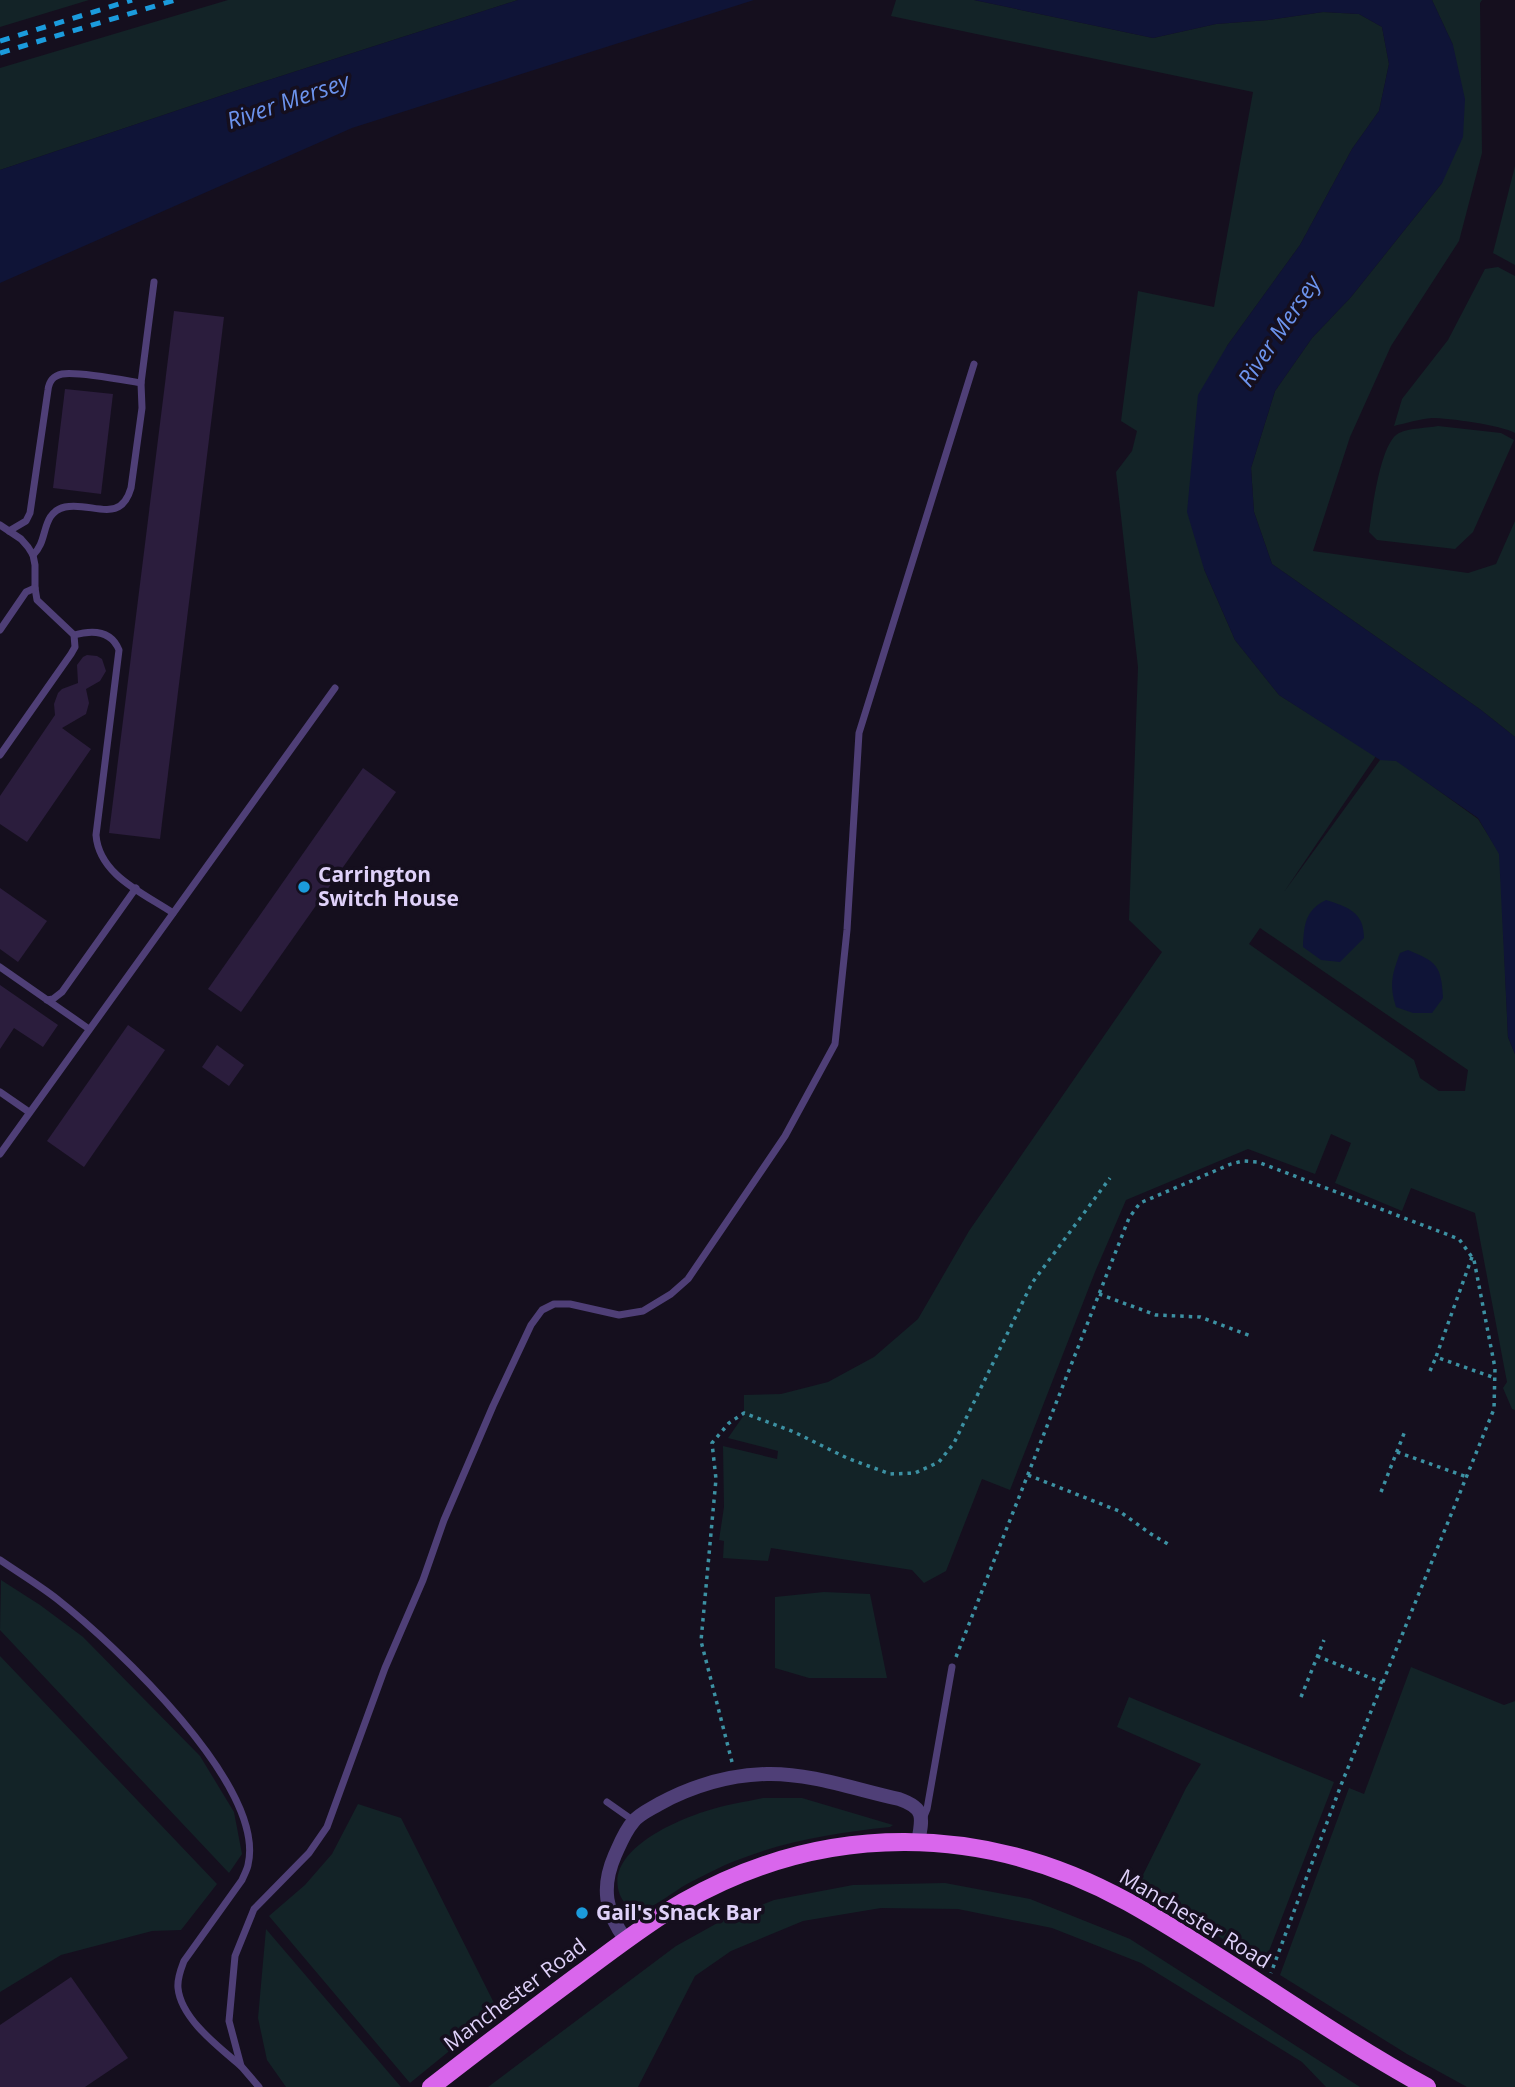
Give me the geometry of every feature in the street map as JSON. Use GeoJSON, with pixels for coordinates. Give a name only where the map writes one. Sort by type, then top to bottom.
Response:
{"type":"FeatureCollection","features":[{"type":"Feature","properties":{"kind":"main road","name":"Manchester Road"},"geometry":{"type":"LineString","coordinates":[[431,2087],[626,1940],[684,1902],[778,1861],[857,1845],[892,1841],[945,1843],[1006,1853],[1097,1886],[1158,1920],[1385,2064],[1427,2087]]}},
{"type":"Feature","properties":{"kind":"street"},"geometry":{"type":"LineString","coordinates":[[626,1940],[616,1927],[605,1883],[618,1848],[634,1821],[678,1794],[713,1782],[768,1774],[808,1778],[912,1804],[919,1810],[923,1820],[918,1842]]}},
{"type":"Feature","properties":{"kind":"lane"},"geometry":{"type":"LineString","coordinates":[[33,555],[40,546],[46,524],[58,510],[75,506],[111,510],[128,499],[142,408],[141,383],[154,282]]}},
{"type":"Feature","properties":{"kind":"lane"},"geometry":{"type":"LineString","coordinates":[[241,2066],[229,2021],[235,1956],[254,1909],[309,1853],[327,1827],[385,1668],[423,1580],[444,1520],[531,1325],[542,1310],[554,1304],[570,1304],[619,1315],[643,1311],[671,1294],[688,1279],[785,1136],[835,1044],[847,930],[859,733],[974,364]]}},
{"type":"Feature","properties":{"kind":"lane"},"geometry":{"type":"LineString","coordinates":[[9,531],[26,521],[30,513],[49,383],[54,378],[69,374],[141,383]]}},
{"type":"Feature","properties":{"kind":"lane"},"geometry":{"type":"LineString","coordinates":[[0,525],[21,540],[33,555],[37,600],[74,635],[75,648],[0,755]]}},
{"type":"Feature","properties":{"kind":"lane"},"geometry":{"type":"LineString","coordinates":[[0,630],[26,592],[35,588]]}},
{"type":"Feature","properties":{"kind":"lane"},"geometry":{"type":"LineString","coordinates":[[74,635],[90,632],[108,635],[119,650],[96,835],[97,847],[110,870],[173,913]]}},
{"type":"Feature","properties":{"kind":"lane"},"geometry":{"type":"LineString","coordinates":[[0,1154],[335,688]]}},
{"type":"Feature","properties":{"kind":"lane"},"geometry":{"type":"LineString","coordinates":[[47,1000],[62,992],[136,888]]}},
{"type":"Feature","properties":{"kind":"lane"},"geometry":{"type":"LineString","coordinates":[[0,967],[89,1029]]}},
{"type":"Feature","properties":{"kind":"lane"},"geometry":{"type":"LineString","coordinates":[[0,1092],[29,1112]]}},
{"type":"Feature","properties":{"kind":"lane"},"geometry":{"type":"LineString","coordinates":[[0,1560],[55,1597],[154,1689],[209,1754],[228,1785],[247,1832],[249,1864],[243,1880],[184,1961],[178,1986],[186,2010],[211,2040],[241,2066],[259,2087]]}},
{"type":"Feature","properties":{"kind":"lane"},"geometry":{"type":"LineString","coordinates":[[923,1820],[952,1667]]}},
{"type":"Feature","properties":{"kind":"lane"},"geometry":{"type":"LineString","coordinates":[[607,1802],[634,1821]]}},
{"type":"Feature","properties":{"kind":"path"},"geometry":{"type":"LineString","coordinates":[[952,1667],[1129,1219],[1140,1203],[1243,1161],[1258,1162],[1459,1240],[1472,1257],[1491,1342],[1495,1378],[1494,1409],[1342,1785],[1265,1988]]}},
{"type":"Feature","properties":{"kind":"path"},"geometry":{"type":"LineString","coordinates":[[736,1778],[701,1641],[716,1479],[712,1443],[729,1423],[744,1413],[890,1474],[915,1473],[939,1462],[954,1443],[1032,1283],[1110,1178]]}},
{"type":"Feature","properties":{"kind":"path"},"geometry":{"type":"LineString","coordinates":[[1430,1371],[1472,1257]]}},
{"type":"Feature","properties":{"kind":"path"},"geometry":{"type":"LineString","coordinates":[[1099,1294],[1156,1314],[1200,1317],[1251,1336]]}},
{"type":"Feature","properties":{"kind":"path"},"geometry":{"type":"LineString","coordinates":[[1436,1357],[1495,1378]]}},
{"type":"Feature","properties":{"kind":"path"},"geometry":{"type":"LineString","coordinates":[[1381,1492],[1405,1431]]}},
{"type":"Feature","properties":{"kind":"path"},"geometry":{"type":"LineString","coordinates":[[1396,1452],[1467,1477]]}},
{"type":"Feature","properties":{"kind":"path"},"geometry":{"type":"LineString","coordinates":[[1028,1475],[1119,1511],[1168,1544]]}},
{"type":"Feature","properties":{"kind":"path"},"geometry":{"type":"LineString","coordinates":[[1301,1697],[1324,1640]]}},
{"type":"Feature","properties":{"kind":"path"},"geometry":{"type":"LineString","coordinates":[[1317,1656],[1383,1683]]}},
{"type":"Feature","properties":{"kind":"shaded area"},"geometry":{"type":"Polygon","coordinates":[[[0,0],[89,0],[0,27],[0,0]]]}},
{"type":"Feature","properties":{"kind":"shaded area"},"geometry":{"type":"Polygon","coordinates":[[[228,0],[518,0],[0,170],[0,68],[228,0]]]}},
{"type":"Feature","properties":{"kind":"shaded area"},"geometry":{"type":"Polygon","coordinates":[[[896,0],[974,0],[1153,38],[1216,24],[1323,12],[1359,14],[1382,27],[1389,64],[1379,111],[1352,149],[1300,245],[1227,346],[1204,569],[1235,640],[1279,695],[1376,756],[1284,892],[1380,760],[1396,760],[1478,819],[1500,854],[1508,1037],[1515,1054],[1515,1410],[1512,1409],[1503,1388],[1507,1382],[1475,1213],[1411,1188],[1402,1211],[1335,1183],[1351,1143],[1331,1134],[1315,1174],[1248,1149],[1126,1200],[1010,1490],[982,1479],[946,1571],[924,1583],[912,1570],[771,1548],[768,1561],[723,1558],[724,1541],[719,1540],[724,1507],[723,1446],[777,1459],[778,1451],[728,1438],[744,1415],[744,1395],[781,1394],[828,1382],[874,1357],[918,1319],[969,1231],[1162,952],[1129,920],[1138,667],[1116,472],[1132,451],[1137,431],[1121,421],[1138,291],[1214,307],[1253,92],[891,16],[896,0]],[[1260,928],[1249,944],[1414,1060],[1420,1078],[1439,1091],[1465,1091],[1468,1070],[1260,928]]]}},
{"type":"Feature","properties":{"kind":"shaded area"},"geometry":{"type":"Polygon","coordinates":[[[1432,0],[1482,0],[1482,153],[1459,241],[1391,346],[1350,437],[1313,551],[1468,573],[1496,564],[1515,521],[1515,737],[1481,710],[1272,564],[1254,512],[1251,468],[1275,391],[1312,338],[1351,297],[1442,183],[1453,45],[1432,0]]]}},
{"type":"Feature","properties":{"kind":"shaded area"},"geometry":{"type":"Polygon","coordinates":[[[1515,166],[1515,265],[1493,253],[1515,166]]]}},
{"type":"Feature","properties":{"kind":"shaded area"},"geometry":{"type":"Polygon","coordinates":[[[1498,267],[1515,276],[1515,433],[1487,425],[1440,418],[1394,426],[1402,399],[1448,340],[1485,269],[1498,267]]]}},
{"type":"Feature","properties":{"kind":"shaded area"},"geometry":{"type":"Polygon","coordinates":[[[1438,426],[1501,433],[1514,440],[1473,532],[1455,549],[1377,540],[1369,532],[1378,478],[1392,439],[1399,433],[1413,429],[1438,426]]]}},
{"type":"Feature","properties":{"kind":"shaded area"},"geometry":{"type":"Polygon","coordinates":[[[1,1580],[83,1637],[200,1756],[234,1812],[242,1854],[229,1873],[0,1630],[1,1580]]]}},
{"type":"Feature","properties":{"kind":"shaded area"},"geometry":{"type":"Polygon","coordinates":[[[824,1592],[870,1594],[887,1678],[809,1678],[775,1668],[775,1597],[824,1592]]]}},
{"type":"Feature","properties":{"kind":"shaded area"},"geometry":{"type":"Polygon","coordinates":[[[0,1656],[217,1884],[181,1930],[152,1931],[61,1955],[0,1992],[0,1656]]]}},
{"type":"Feature","properties":{"kind":"shaded area"},"geometry":{"type":"Polygon","coordinates":[[[1411,1667],[1504,1705],[1515,1701],[1515,2087],[1467,2087],[1407,2054],[1280,1975],[1349,1788],[1364,1794],[1411,1667]]]}},
{"type":"Feature","properties":{"kind":"shaded area"},"geometry":{"type":"Polygon","coordinates":[[[1129,1697],[1334,1782],[1264,1964],[1137,1887],[1186,1788],[1201,1764],[1117,1727],[1129,1697]]]}},
{"type":"Feature","properties":{"kind":"shaded area"},"geometry":{"type":"Polygon","coordinates":[[[763,1798],[802,1798],[893,1825],[765,1850],[725,1865],[645,1909],[633,1909],[623,1901],[618,1879],[622,1865],[631,1852],[645,1841],[692,1816],[763,1798]]]}},
{"type":"Feature","properties":{"kind":"shaded area"},"geometry":{"type":"Polygon","coordinates":[[[358,1804],[401,1818],[496,2007],[491,2017],[410,2083],[269,1916],[305,1885],[332,1854],[358,1804]]]}},
{"type":"Feature","properties":{"kind":"shaded area"},"geometry":{"type":"Polygon","coordinates":[[[945,1883],[1030,1899],[1130,1939],[1360,2087],[1326,2087],[1302,2062],[1141,1963],[1052,1928],[958,1909],[881,1908],[803,1921],[731,1951],[695,1976],[638,2087],[488,2087],[676,1946],[721,1921],[774,1900],[853,1885],[945,1883]]]}},
{"type":"Feature","properties":{"kind":"shaded area"},"geometry":{"type":"Polygon","coordinates":[[[266,1929],[401,2087],[286,2087],[267,2060],[258,2018],[266,1929]]]}},
{"type":"Feature","properties":{"kind":"water","name":"River Mersey"},"geometry":{"type":"Polygon","coordinates":[[[518,0],[754,0],[352,128],[0,283],[0,170],[518,0]]]}},
{"type":"Feature","properties":{"kind":"water","name":"River Mersey"},"geometry":{"type":"Polygon","coordinates":[[[974,0],[1432,0],[1453,45],[1465,99],[1463,137],[1442,183],[1351,297],[1312,338],[1275,391],[1251,468],[1254,512],[1272,564],[1481,710],[1515,737],[1515,1054],[1508,1037],[1499,854],[1478,818],[1396,761],[1380,760],[1279,695],[1235,640],[1204,569],[1187,512],[1198,395],[1227,346],[1300,245],[1352,149],[1379,111],[1389,64],[1382,27],[1359,14],[1323,12],[1216,24],[1153,38],[974,0]]]}},
{"type":"Feature","properties":{"kind":"water"},"geometry":{"type":"Polygon","coordinates":[[[1326,900],[1353,912],[1358,916],[1363,929],[1364,938],[1340,962],[1321,960],[1303,947],[1307,919],[1314,908],[1326,900]]]}},
{"type":"Feature","properties":{"kind":"water"},"geometry":{"type":"Polygon","coordinates":[[[1408,950],[1431,962],[1439,971],[1443,998],[1432,1013],[1413,1013],[1396,1007],[1393,974],[1400,953],[1408,950]]]}},
{"type":"Feature","properties":{"kind":"building"},"geometry":{"type":"Polygon","coordinates":[[[174,311],[224,317],[160,839],[109,833],[174,311]]]}},
{"type":"Feature","properties":{"kind":"building"},"geometry":{"type":"Polygon","coordinates":[[[65,389],[113,394],[101,494],[53,488],[65,389]]]}},
{"type":"Feature","properties":{"kind":"building"},"geometry":{"type":"Polygon","coordinates":[[[87,655],[102,659],[106,671],[100,681],[86,689],[89,703],[86,714],[62,728],[91,749],[27,842],[0,824],[0,796],[55,715],[54,704],[58,693],[78,683],[77,665],[87,655]]]}},
{"type":"Feature","properties":{"kind":"building","name":"Carrington Switch House"},"geometry":{"type":"Polygon","coordinates":[[[363,768],[396,792],[241,1012],[208,989],[363,768]]]}},
{"type":"Feature","properties":{"kind":"building"},"geometry":{"type":"Polygon","coordinates":[[[0,888],[47,921],[18,962],[0,949],[0,888]]]}},
{"type":"Feature","properties":{"kind":"building"},"geometry":{"type":"Polygon","coordinates":[[[0,985],[58,1025],[43,1047],[14,1028],[0,1049],[0,985]]]}},
{"type":"Feature","properties":{"kind":"building"},"geometry":{"type":"Polygon","coordinates":[[[128,1025],[165,1050],[84,1167],[47,1141],[128,1025]]]}},
{"type":"Feature","properties":{"kind":"building"},"geometry":{"type":"Polygon","coordinates":[[[217,1045],[244,1065],[229,1086],[202,1067],[217,1045]]]}},
{"type":"Feature","properties":{"kind":"building"},"geometry":{"type":"Polygon","coordinates":[[[71,1977],[128,2058],[85,2087],[0,2087],[0,2025],[71,1977]]]}},
{"type":"Feature","properties":{"kind":"railway"},"geometry":{"type":"LineString","coordinates":[[0,41],[132,0]]}},
{"type":"Feature","properties":{"kind":"railway"},"geometry":{"type":"LineString","coordinates":[[0,53],[175,0]]}},
{"type":"Feature","properties":{"kind":"place","name":"Carrington Switch House"},"geometry":{"type":"Point","coordinates":[304,887]}},
{"type":"Feature","properties":{"kind":"place","name":"Gail's Snack Bar"},"geometry":{"type":"Point","coordinates":[582,1913]}}]}
